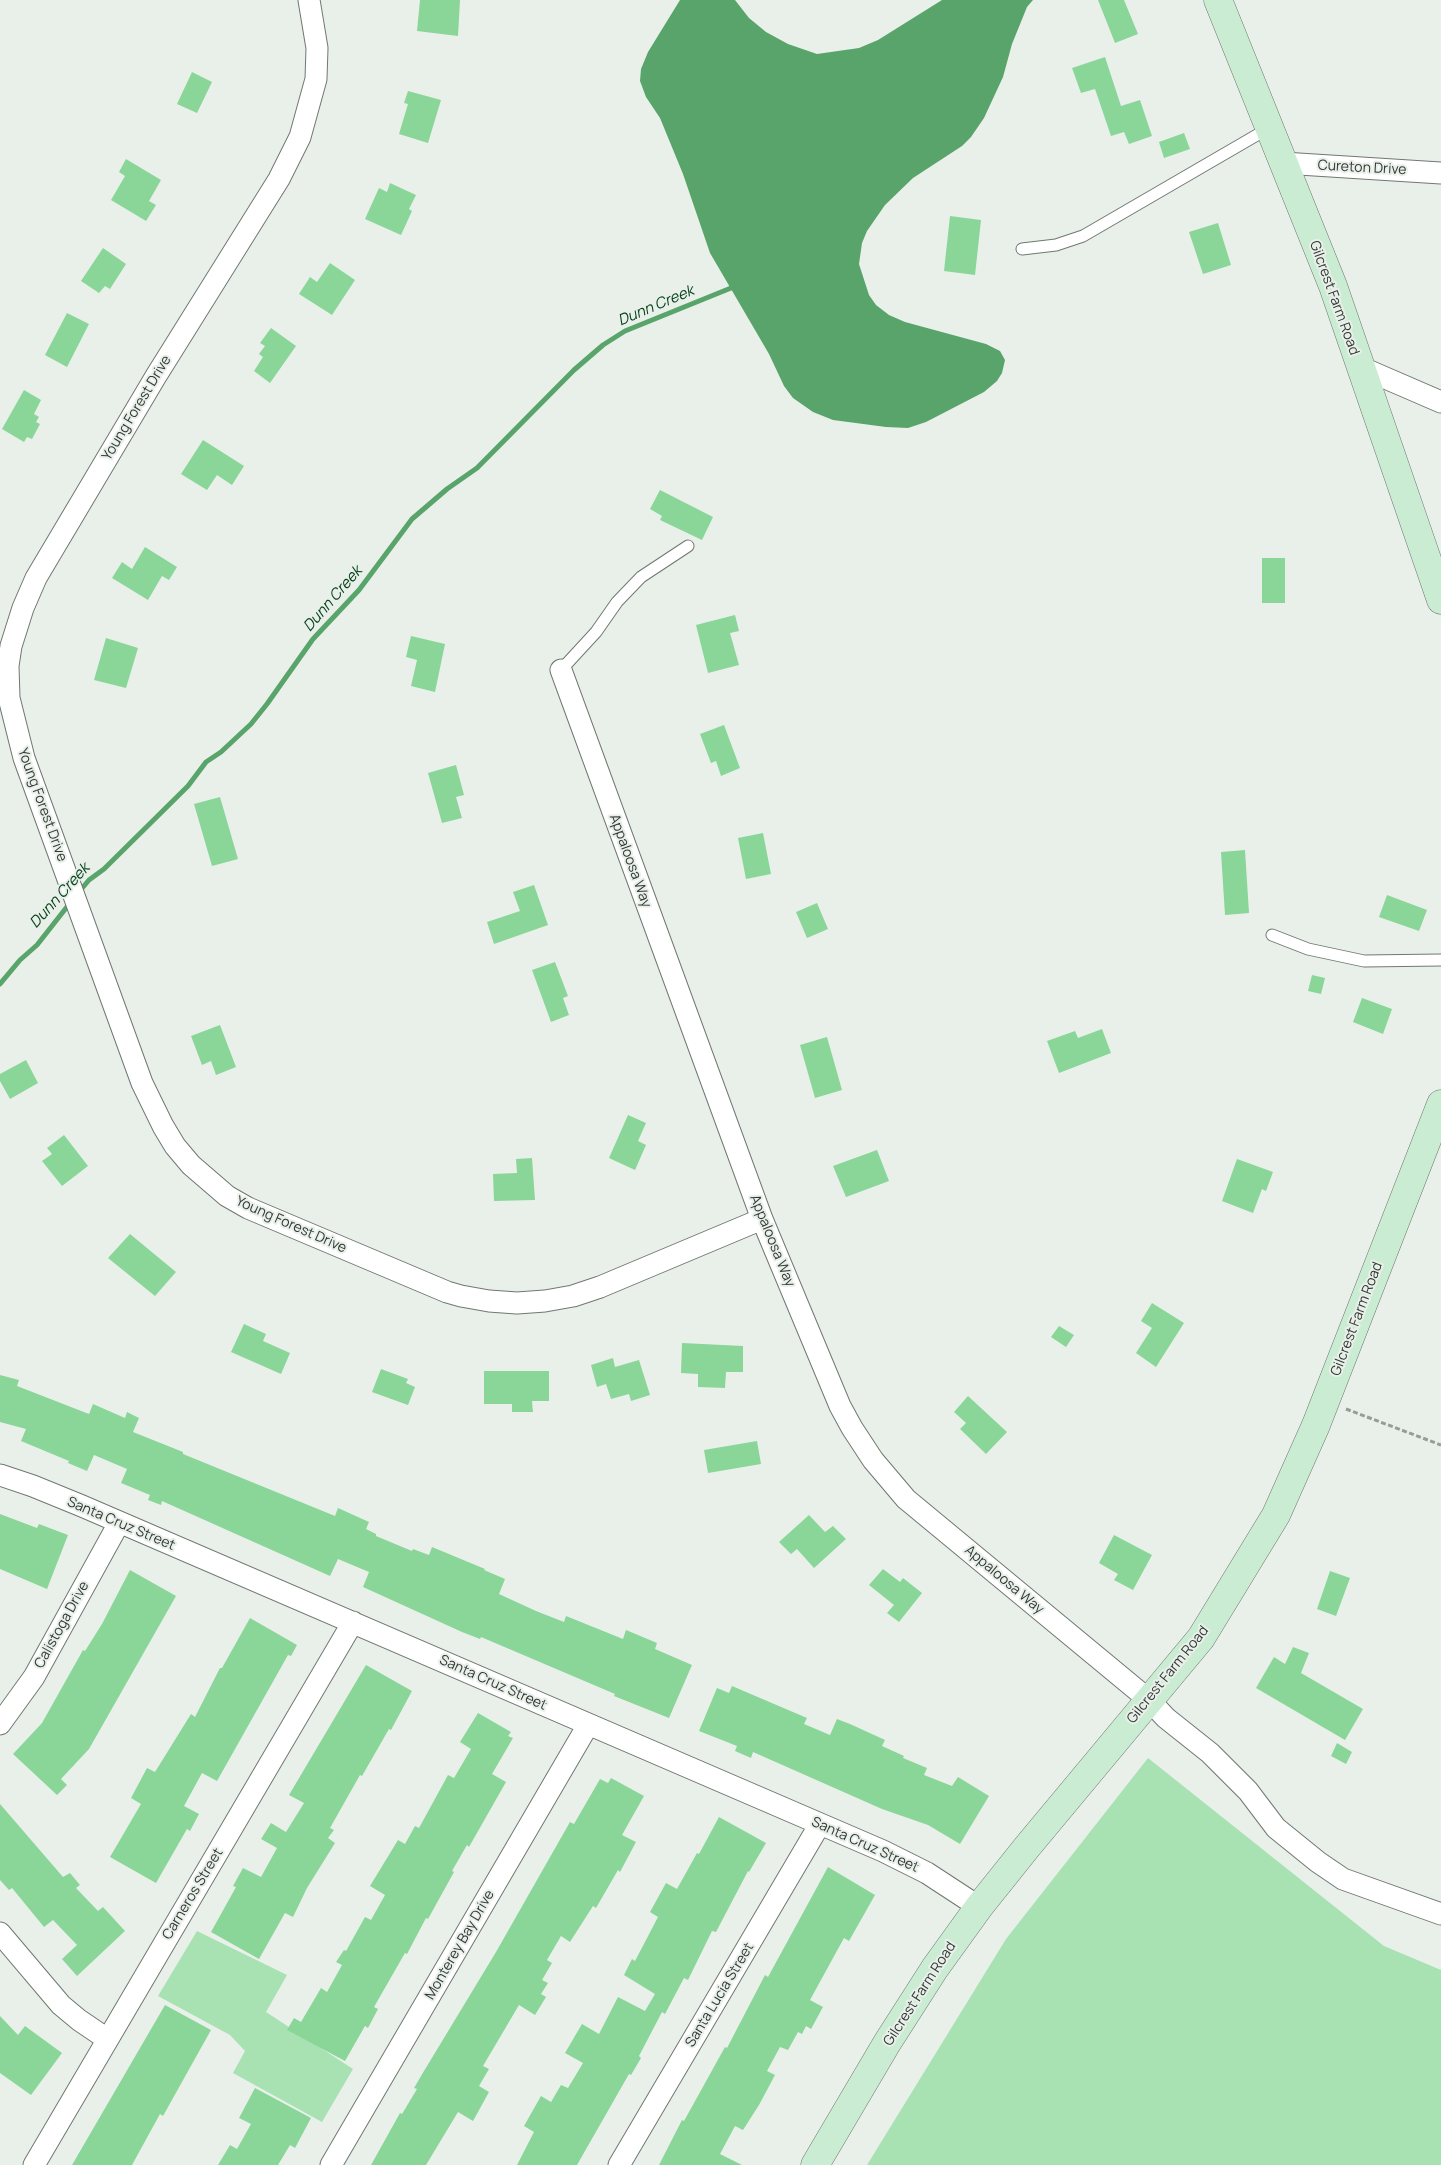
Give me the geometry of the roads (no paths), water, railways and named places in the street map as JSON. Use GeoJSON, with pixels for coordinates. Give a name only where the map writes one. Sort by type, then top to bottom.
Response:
{"type":"FeatureCollection","features":[{"type":"Feature","properties":{"kind":"main road","name":"Gilcrest Farm Road"},"geometry":{"type":"LineString","coordinates":[[1218,0],[1333,286],[1441,600]]}},
{"type":"Feature","properties":{"kind":"main road","name":"Gilcrest Farm Road"},"geometry":{"type":"LineString","coordinates":[[815,2165],[887,2043],[935,1968],[979,1906],[1201,1638],[1276,1514],[1316,1425],[1324,1400],[1441,1104]]}},
{"type":"Feature","properties":{"kind":"street","name":"Young Forest Drive"},"geometry":{"type":"LineString","coordinates":[[309,0],[317,48],[316,80],[300,137],[279,179],[156,376],[36,578],[23,608],[4,666],[9,698],[24,758],[142,1084],[175,1146],[191,1165],[217,1189],[248,1208],[447,1292],[489,1301],[517,1303],[573,1296],[600,1287],[762,1219]]}},
{"type":"Feature","properties":{"kind":"street","name":"Cureton Drive"},"geometry":{"type":"LineString","coordinates":[[1282,163],[1441,173]]}},
{"type":"Feature","properties":{"kind":"street"},"geometry":{"type":"LineString","coordinates":[[1360,367],[1441,402]]}},
{"type":"Feature","properties":{"kind":"street","name":"Appaloosa Way"},"geometry":{"type":"LineString","coordinates":[[561,670],[762,1219],[840,1406],[852,1428],[883,1474],[906,1499],[1149,1700],[1166,1718],[1210,1754],[1248,1791],[1276,1828],[1318,1862],[1343,1879],[1441,1914]]}},
{"type":"Feature","properties":{"kind":"street","name":"Santa Cruz Street"},"geometry":{"type":"LineString","coordinates":[[0,1475],[33,1486],[353,1622],[883,1851],[927,1873],[979,1906]]}},
{"type":"Feature","properties":{"kind":"street","name":"Calistoga Drive"},"geometry":{"type":"LineString","coordinates":[[0,1724],[34,1677],[119,1523]]}},
{"type":"Feature","properties":{"kind":"street","name":"Carneros Street"},"geometry":{"type":"LineString","coordinates":[[34,2165],[353,1622]]}},
{"type":"Feature","properties":{"kind":"street","name":"Monterey Bay Drive"},"geometry":{"type":"LineString","coordinates":[[331,2165],[588,1725]]}},
{"type":"Feature","properties":{"kind":"street","name":"Santa Lucia Street"},"geometry":{"type":"LineString","coordinates":[[619,2165],[820,1824]]}},
{"type":"Feature","properties":{"kind":"street"},"geometry":{"type":"LineString","coordinates":[[0,1933],[61,2004],[79,2020],[107,2039]]}},
{"type":"Feature","properties":{"kind":"lane"},"geometry":{"type":"LineString","coordinates":[[1022,249],[1056,245],[1083,236],[1270,127]]}},
{"type":"Feature","properties":{"kind":"lane"},"geometry":{"type":"LineString","coordinates":[[561,670],[596,632],[617,602],[641,577],[688,546]]}},
{"type":"Feature","properties":{"kind":"lane"},"geometry":{"type":"LineString","coordinates":[[1272,935],[1308,949],[1364,961],[1441,960]]}},
{"type":"Feature","properties":{"kind":"waterway","name":"Dunn Creek"},"geometry":{"type":"LineString","coordinates":[[78,893],[89,880],[104,869],[188,786],[206,762],[221,752],[251,724],[313,639],[359,590],[412,519],[447,489],[477,468],[574,370],[603,345],[625,331],[731,288],[733,282]]}},
{"type":"Feature","properties":{"kind":"waterway","name":"Dunn Creek"},"geometry":{"type":"LineString","coordinates":[[0,984],[20,960],[37,945],[70,903]]}}]}
